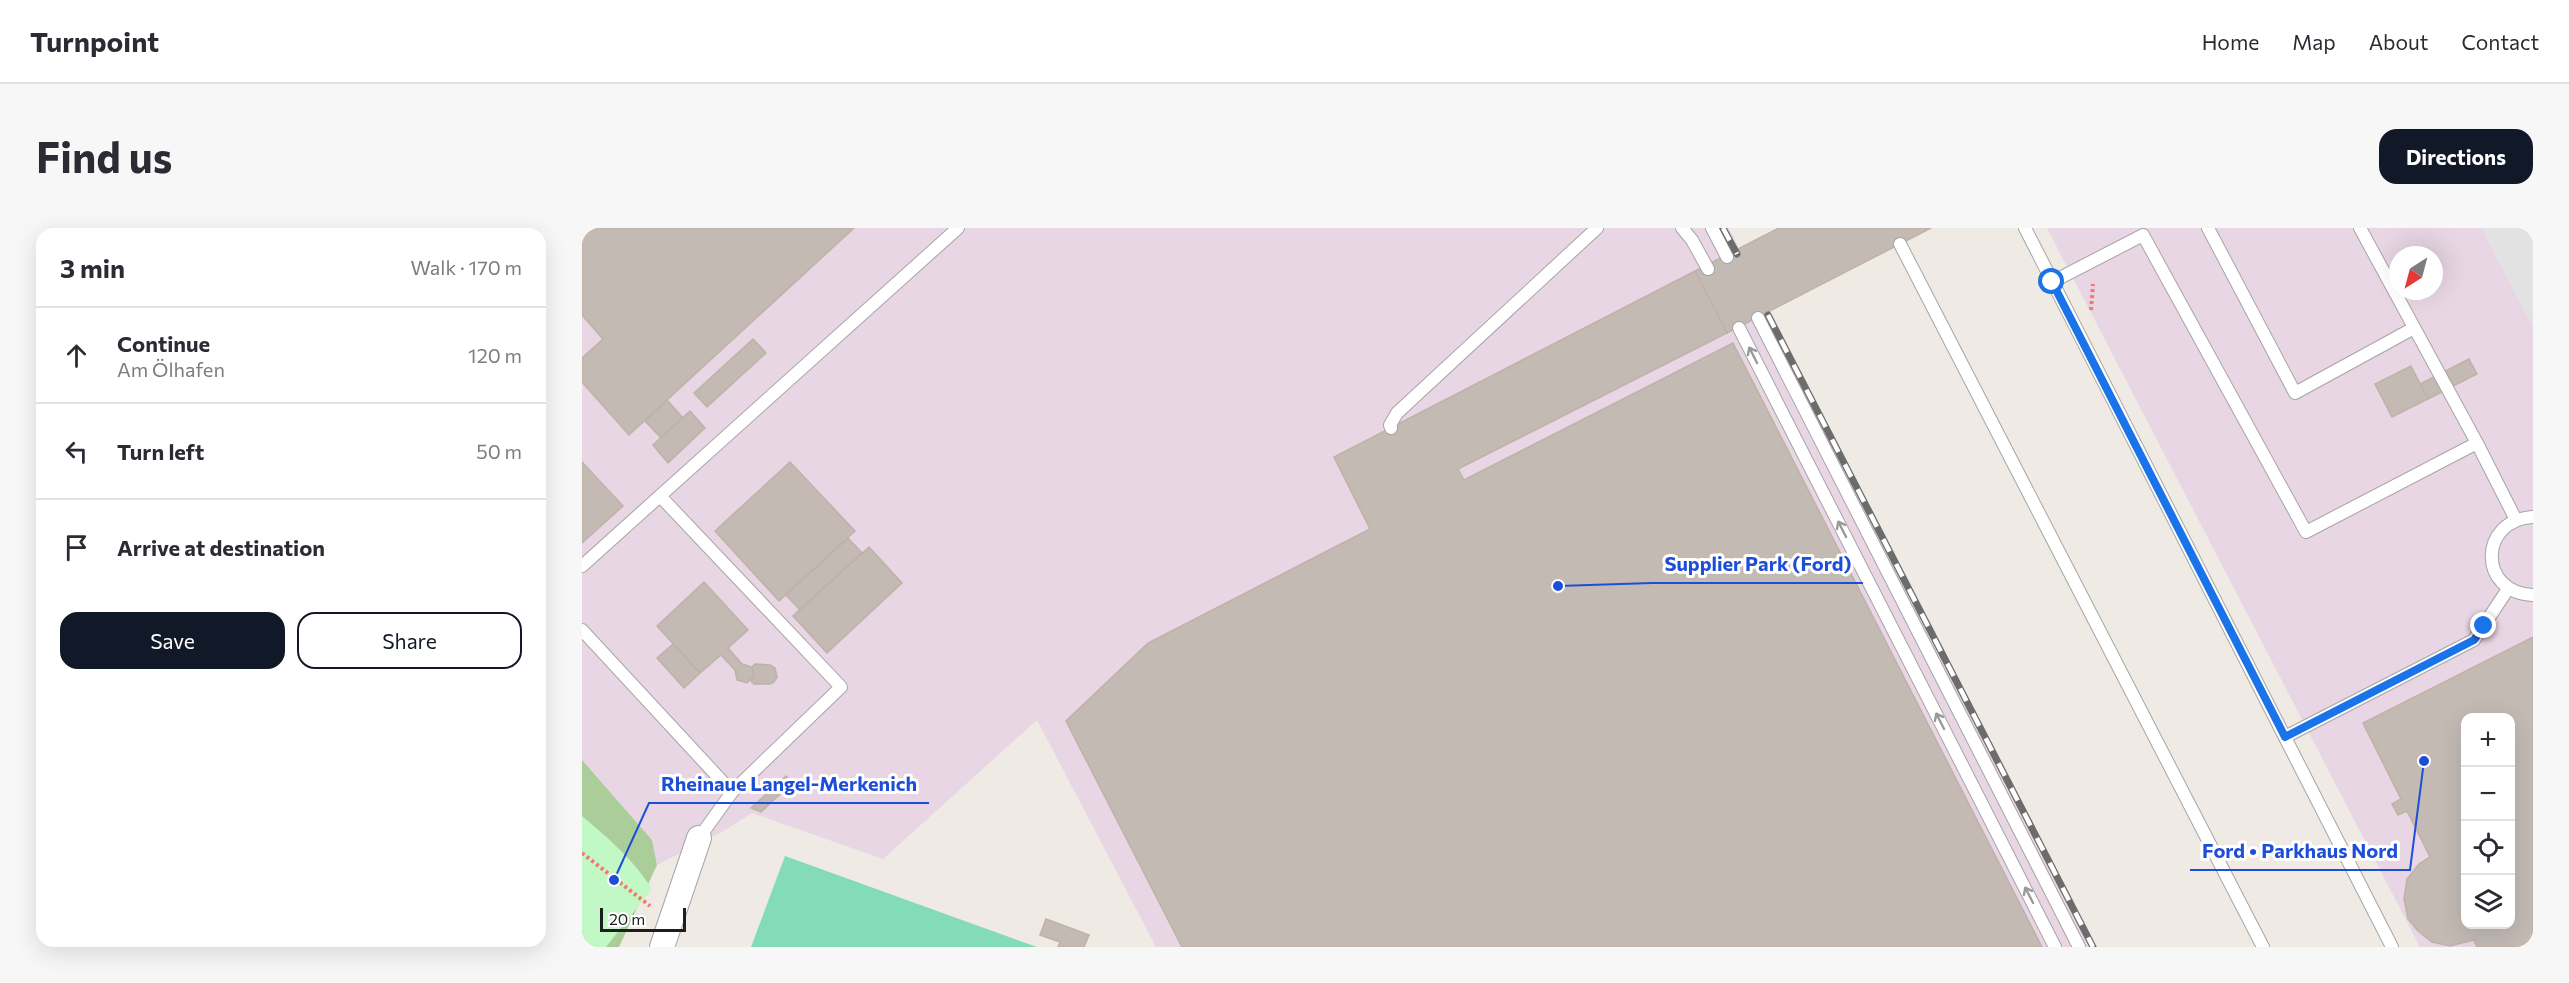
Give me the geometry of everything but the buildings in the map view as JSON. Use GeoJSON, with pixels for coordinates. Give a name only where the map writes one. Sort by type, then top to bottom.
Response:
{"type":"FeatureCollection","features":[{"type":"Feature","properties":{"kind":"street"},"geometry":{"type":"LineString","coordinates":[[662,947],[699,838]]}},
{"type":"Feature","properties":{"kind":"lane"},"geometry":{"type":"LineString","coordinates":[[582,566],[958,228]]}},
{"type":"Feature","properties":{"kind":"lane"},"geometry":{"type":"LineString","coordinates":[[1391,428],[1390,425],[1397,413],[1597,228]]}},
{"type":"Feature","properties":{"kind":"lane"},"geometry":{"type":"LineString","coordinates":[[1682,228],[1692,240],[1708,269]]}},
{"type":"Feature","properties":{"kind":"lane"},"geometry":{"type":"LineString","coordinates":[[1712,228],[1727,257]]}},
{"type":"Feature","properties":{"kind":"lane"},"geometry":{"type":"LineString","coordinates":[[2025,228],[2392,947]]}},
{"type":"Feature","properties":{"kind":"lane"},"geometry":{"type":"LineString","coordinates":[[2208,228],[2295,393],[2414,328]]}},
{"type":"Feature","properties":{"kind":"lane"},"geometry":{"type":"LineString","coordinates":[[2360,228],[2477,443],[2516,520]]}},
{"type":"Feature","properties":{"kind":"lane"},"geometry":{"type":"LineString","coordinates":[[2052,282],[2143,235],[2306,531],[2477,443]]}},
{"type":"Feature","properties":{"kind":"lane"},"geometry":{"type":"LineString","coordinates":[[1900,244],[2263,947]]}},
{"type":"Feature","properties":{"kind":"lane"},"geometry":{"type":"LineString","coordinates":[[1758,318],[2079,947]]}},
{"type":"Feature","properties":{"kind":"lane"},"geometry":{"type":"LineString","coordinates":[[1739,328],[2055,947]]}},
{"type":"Feature","properties":{"kind":"lane"},"geometry":{"type":"LineString","coordinates":[[660,496],[841,687],[732,792],[699,838]]}},
{"type":"Feature","properties":{"kind":"lane"},"geometry":{"type":"LineString","coordinates":[[2533,517],[2516,520],[2504,527],[2495,539],[2491,552],[2498,579],[2508,589],[2522,595],[2533,595]]}},
{"type":"Feature","properties":{"kind":"lane"},"geometry":{"type":"LineString","coordinates":[[2285,737],[2474,640],[2508,589]]}},
{"type":"Feature","properties":{"kind":"lane"},"geometry":{"type":"LineString","coordinates":[[582,630],[732,792]]}},
{"type":"Feature","properties":{"kind":"path"},"geometry":{"type":"LineString","coordinates":[[2087,350],[2096,258]]}},
{"type":"Feature","properties":{"kind":"path"},"geometry":{"type":"LineString","coordinates":[[582,853],[670,923]]}},
{"type":"Feature","properties":{"kind":"shaded area"},"geometry":{"type":"Polygon","coordinates":[[[582,228],[1729,228],[2089,947],[1156,947],[1037,720],[883,859],[752,813],[722,832],[657,865],[652,840],[582,760],[582,228]]]}},
{"type":"Feature","properties":{"kind":"shaded area"},"geometry":{"type":"Polygon","coordinates":[[[2047,228],[2533,228],[2533,947],[2420,947],[2047,228]]]}},
{"type":"Feature","properties":{"kind":"shaded area"},"geometry":{"type":"Polygon","coordinates":[[[2481,228],[2533,228],[2533,328],[2481,228]]]}},
{"type":"Feature","properties":{"kind":"green space"},"geometry":{"type":"Polygon","coordinates":[[[582,760],[652,840],[657,865],[619,947],[582,947],[582,760]]]}},
{"type":"Feature","properties":{"kind":"green space"},"geometry":{"type":"Polygon","coordinates":[[[582,816],[611,841],[645,878],[652,889],[606,947],[582,947],[582,816]]]}},
{"type":"Feature","properties":{"kind":"green space"},"geometry":{"type":"Polygon","coordinates":[[[785,856],[1037,947],[751,947],[785,856]]]}},
{"type":"Feature","properties":{"kind":"railway"},"geometry":{"type":"LineString","coordinates":[[1723,228],[1737,254]]}},
{"type":"Feature","properties":{"kind":"railway"},"geometry":{"type":"LineString","coordinates":[[1768,315],[2093,947]]}},
{"type":"Feature","properties":{"kind":"place","name":"Supplier Park (Ford)"},"geometry":{"type":"Point","coordinates":[1558,586]}},
{"type":"Feature","properties":{"kind":"place","name":"Ford • Parkhaus Nord"},"geometry":{"type":"Point","coordinates":[2424,761]}},
{"type":"Feature","properties":{"kind":"place","name":"Rheinaue Langel-Merkenich"},"geometry":{"type":"Point","coordinates":[614,880]}},
{"type":"Feature","properties":{"kind":"route"},"geometry":{"type":"LineString","coordinates":[[2052,282],[2285,737],[2474,640],[2484,626]]}}]}
